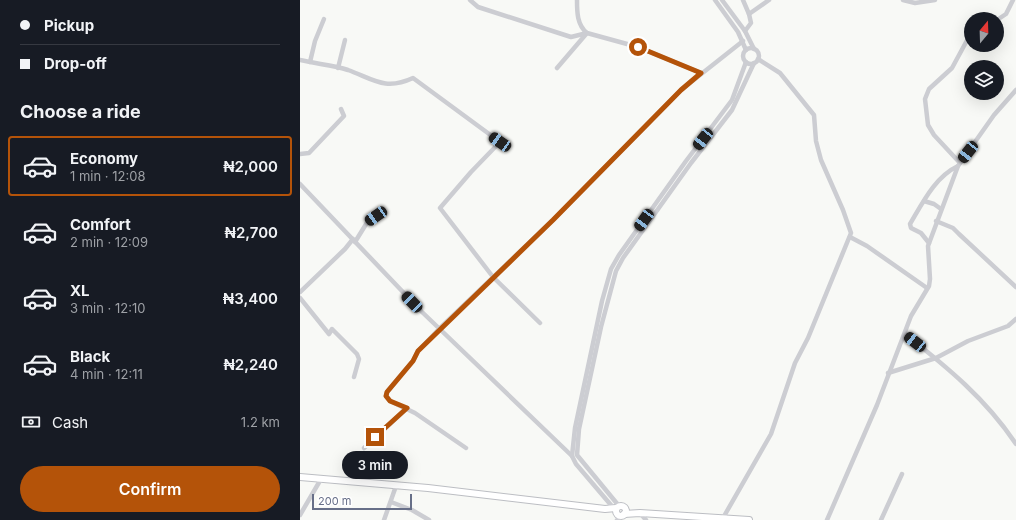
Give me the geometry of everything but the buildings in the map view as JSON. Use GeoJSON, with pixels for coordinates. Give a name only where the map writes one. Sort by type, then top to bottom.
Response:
{"type":"FeatureCollection","features":[{"type":"Feature","properties":{"kind":"main road"},"geometry":{"type":"LineString","coordinates":[[300,478],[396,486],[605,509],[622,513],[749,520]]}},
{"type":"Feature","properties":{"kind":"street"},"geometry":{"type":"LineString","coordinates":[[470,0],[478,7],[571,37],[587,33],[638,47],[701,73]]}},
{"type":"Feature","properties":{"kind":"street"},"geometry":{"type":"LineString","coordinates":[[577,0],[578,17],[581,27],[587,33]]}},
{"type":"Feature","properties":{"kind":"street"},"geometry":{"type":"LineString","coordinates":[[572,456],[575,428],[596,326],[611,270],[619,255],[659,198],[732,100],[746,62],[743,55],[746,50],[743,41],[714,0]]}},
{"type":"Feature","properties":{"kind":"street"},"geometry":{"type":"LineString","coordinates":[[622,513],[577,455],[584,407],[613,278],[623,258],[732,110],[754,63],[758,59],[758,53],[754,49],[745,31],[722,0]]}},
{"type":"Feature","properties":{"kind":"street"},"geometry":{"type":"LineString","coordinates":[[743,0],[751,23],[745,31]]}},
{"type":"Feature","properties":{"kind":"street"},"geometry":{"type":"LineString","coordinates":[[749,14],[769,0]]}},
{"type":"Feature","properties":{"kind":"street"},"geometry":{"type":"LineString","coordinates":[[903,0],[915,3],[935,0]]}},
{"type":"Feature","properties":{"kind":"street"},"geometry":{"type":"LineString","coordinates":[[1004,15],[1013,0]]}},
{"type":"Feature","properties":{"kind":"street"},"geometry":{"type":"LineString","coordinates":[[310,62],[315,41],[324,19]]}},
{"type":"Feature","properties":{"kind":"street"},"geometry":{"type":"LineString","coordinates":[[557,68],[587,33]]}},
{"type":"Feature","properties":{"kind":"street"},"geometry":{"type":"LineString","coordinates":[[338,68],[346,40]]}},
{"type":"Feature","properties":{"kind":"street"},"geometry":{"type":"LineString","coordinates":[[466,448],[407,408],[390,401],[386,396],[387,392],[413,361],[418,351],[439,329],[553,220],[681,90],[743,41]]}},
{"type":"Feature","properties":{"kind":"street"},"geometry":{"type":"LineString","coordinates":[[959,164],[934,135],[928,125],[925,99],[929,89],[952,68],[964,46]]}},
{"type":"Feature","properties":{"kind":"street"},"geometry":{"type":"LineString","coordinates":[[746,50],[754,49]]}},
{"type":"Feature","properties":{"kind":"street"},"geometry":{"type":"LineString","coordinates":[[723,518],[771,434],[795,363],[810,334],[850,237],[850,226],[817,148],[814,115],[781,74],[758,59]]}},
{"type":"Feature","properties":{"kind":"street"},"geometry":{"type":"LineString","coordinates":[[300,60],[338,68],[372,81],[384,83],[413,78],[500,142],[440,208],[493,277],[540,323]]}},
{"type":"Feature","properties":{"kind":"street"},"geometry":{"type":"LineString","coordinates":[[746,62],[754,63]]}},
{"type":"Feature","properties":{"kind":"street"},"geometry":{"type":"LineString","coordinates":[[827,520],[877,405],[911,316],[927,288],[930,279],[928,257],[929,243],[936,221],[959,164],[994,115],[1016,90]]}},
{"type":"Feature","properties":{"kind":"street"},"geometry":{"type":"LineString","coordinates":[[300,154],[309,153],[344,116],[341,109]]}},
{"type":"Feature","properties":{"kind":"street"},"geometry":{"type":"LineString","coordinates":[[929,243],[921,233],[911,228],[909,225],[935,185],[948,172],[959,164]]}},
{"type":"Feature","properties":{"kind":"street"},"geometry":{"type":"LineString","coordinates":[[300,184],[439,329],[572,456],[576,464],[622,513]]}},
{"type":"Feature","properties":{"kind":"street"},"geometry":{"type":"LineString","coordinates":[[924,201],[934,204],[941,209]]}},
{"type":"Feature","properties":{"kind":"street"},"geometry":{"type":"LineString","coordinates":[[300,292],[354,241],[368,221],[384,210]]}},
{"type":"Feature","properties":{"kind":"street"},"geometry":{"type":"LineString","coordinates":[[936,221],[953,228],[1016,287]]}},
{"type":"Feature","properties":{"kind":"street"},"geometry":{"type":"LineString","coordinates":[[850,237],[866,246],[927,288]]}},
{"type":"Feature","properties":{"kind":"street"},"geometry":{"type":"LineString","coordinates":[[300,298],[329,334],[332,329],[357,354],[359,359],[354,377]]}},
{"type":"Feature","properties":{"kind":"street"},"geometry":{"type":"LineString","coordinates":[[888,373],[936,358],[968,341],[1008,326],[1016,319]]}},
{"type":"Feature","properties":{"kind":"street"},"geometry":{"type":"LineString","coordinates":[[905,334],[936,358],[977,395],[1001,422],[1016,444]]}},
{"type":"Feature","properties":{"kind":"street"},"geometry":{"type":"LineString","coordinates":[[364,448],[407,408]]}},
{"type":"Feature","properties":{"kind":"street"},"geometry":{"type":"LineString","coordinates":[[881,520],[902,474]]}},
{"type":"Feature","properties":{"kind":"street"},"geometry":{"type":"LineString","coordinates":[[300,515],[321,479]]}},
{"type":"Feature","properties":{"kind":"street"},"geometry":{"type":"LineString","coordinates":[[384,520],[396,486]]}},
{"type":"Feature","properties":{"kind":"street"},"geometry":{"type":"LineString","coordinates":[[391,502],[412,510],[429,520]]}},
{"type":"Feature","properties":{"kind":"street"},"geometry":{"type":"LineString","coordinates":[[640,513],[646,520]]}},
{"type":"Feature","properties":{"kind":"route"},"geometry":{"type":"LineString","coordinates":[[375,437],[407,408],[390,401],[386,396],[390,388],[413,361],[418,351],[553,220],[681,90],[701,73],[638,47]]}}]}
